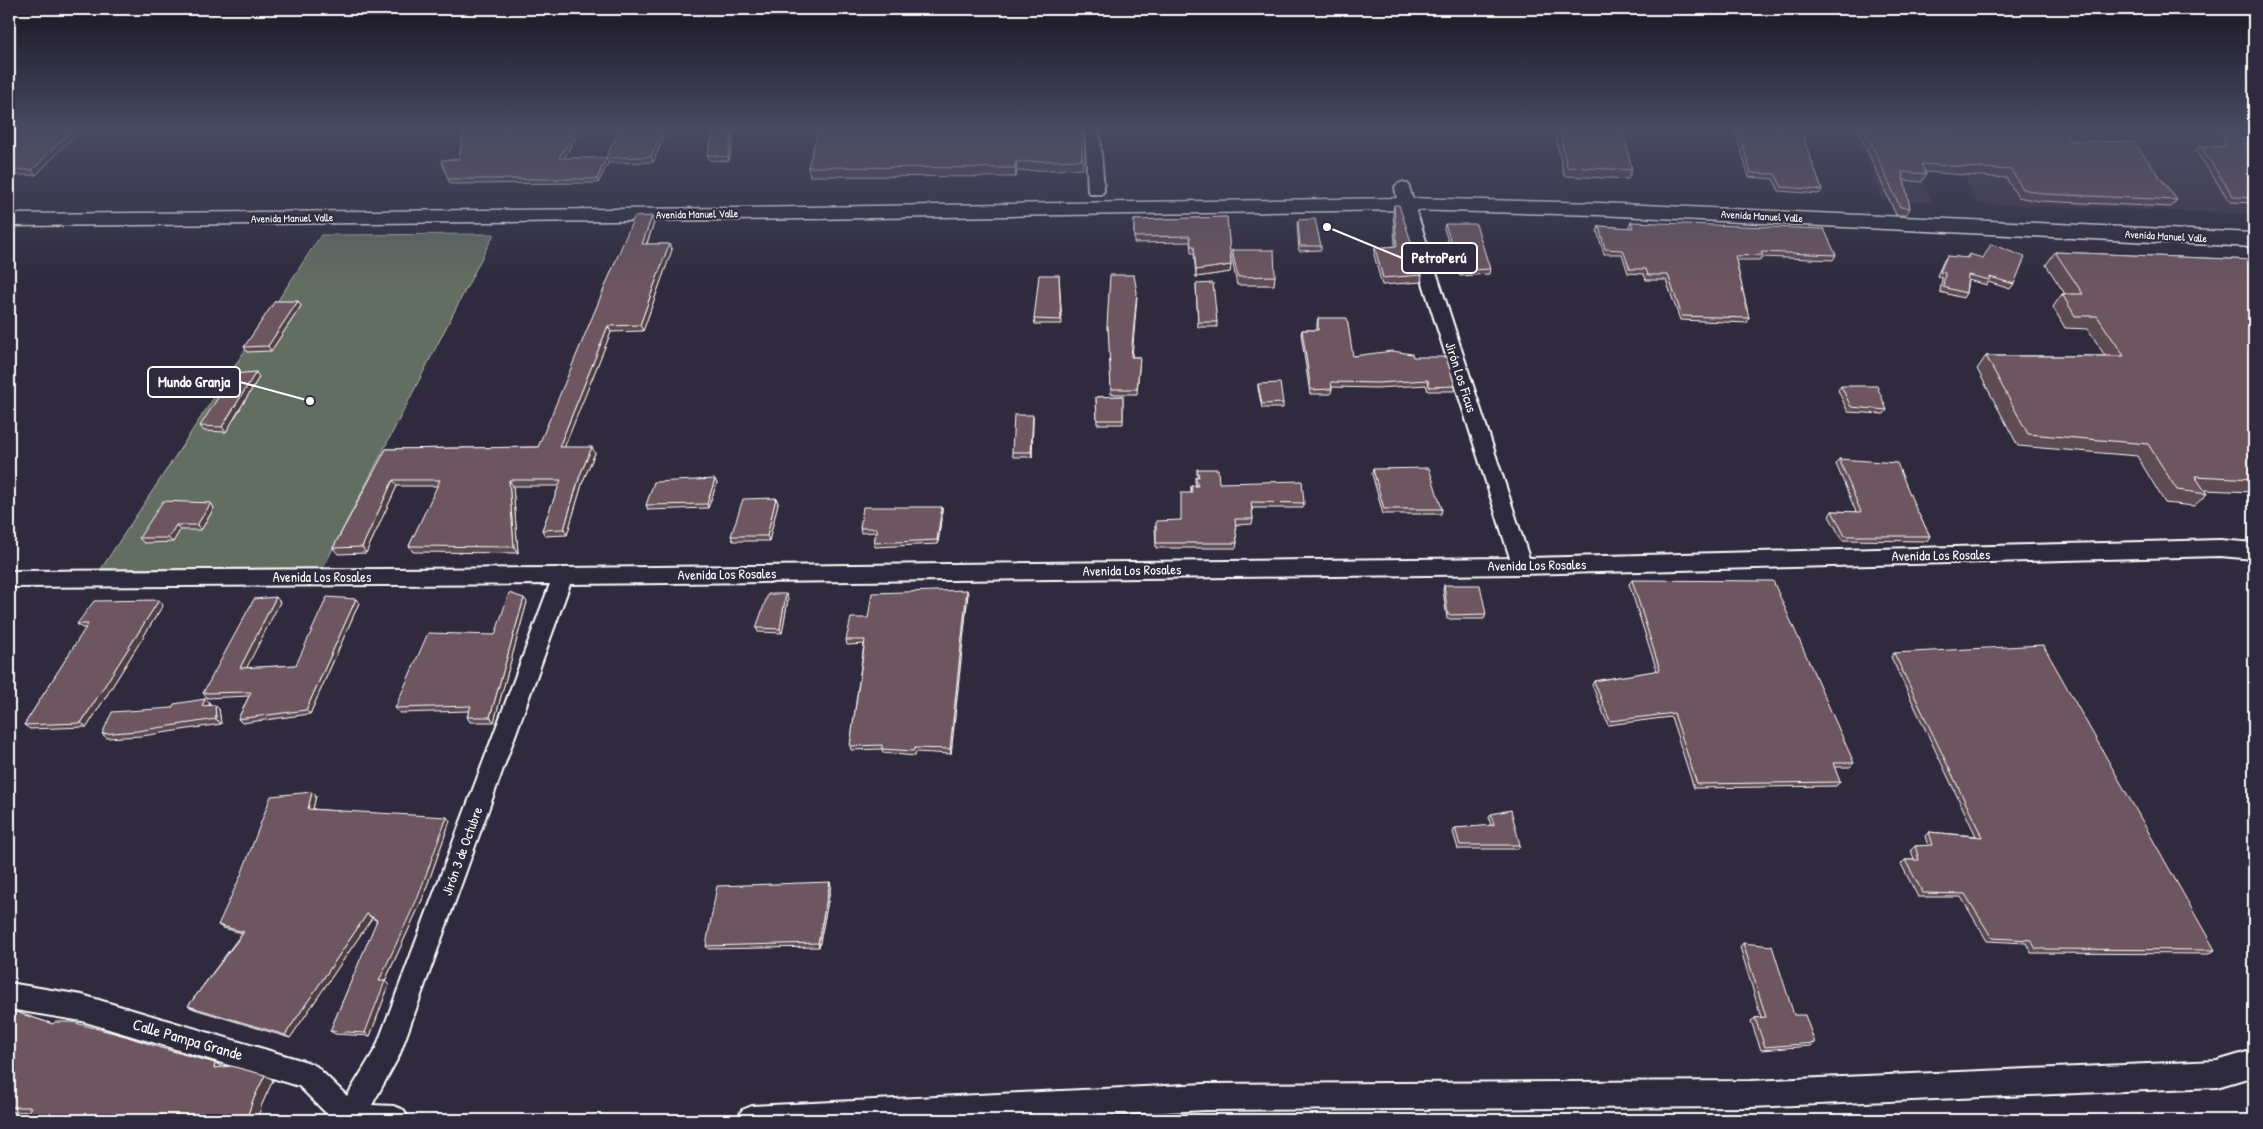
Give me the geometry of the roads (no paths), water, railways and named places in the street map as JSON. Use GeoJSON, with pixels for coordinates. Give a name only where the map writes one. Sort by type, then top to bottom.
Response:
{"type":"FeatureCollection","features":[{"type":"Feature","properties":{"kind":"main road","name":"Avenida Manuel Valle"},"geometry":{"type":"LineString","coordinates":[[9,220],[711,214],[1404,195],[1520,190],[2254,222]]}},
{"type":"Feature","properties":{"kind":"main road","name":"Avenida Manuel Valle"},"geometry":{"type":"LineString","coordinates":[[9,202],[1096,191],[1404,195],[1599,208],[2254,240]]}},
{"type":"Feature","properties":{"kind":"street"},"geometry":{"type":"LineString","coordinates":[[1095,181],[1096,191]]}},
{"type":"Feature","properties":{"kind":"street","name":"Jirón Los Ficus"},"geometry":{"type":"LineString","coordinates":[[1404,195],[1522,566]]}},
{"type":"Feature","properties":{"kind":"street","name":"Avenida Los Rosales"},"geometry":{"type":"LineString","coordinates":[[9,579],[563,576],[1522,566],[2220,548],[2254,551]]}},
{"type":"Feature","properties":{"kind":"street","name":"Jirón 3 de Octubre"},"geometry":{"type":"LineString","coordinates":[[349,1119],[386,1056],[563,576]]}},
{"type":"Feature","properties":{"kind":"street","name":"Calle Pampa Grande"},"geometry":{"type":"LineString","coordinates":[[9,996],[82,1008],[307,1075],[349,1119]]}},
{"type":"Feature","properties":{"kind":"street"},"geometry":{"type":"LineString","coordinates":[[752,1120],[1204,1097],[1750,1094],[2217,1074],[2254,1063]]}},
{"type":"Feature","properties":{"kind":"street"},"geometry":{"type":"LineString","coordinates":[[349,1119],[394,1120]]}},
{"type":"Feature","properties":{"kind":"place","name":"PetroPerú"},"geometry":{"type":"Point","coordinates":[1327,227]}},
{"type":"Feature","properties":{"kind":"place","name":"Mundo Granja"},"geometry":{"type":"Point","coordinates":[310,401]}}]}
